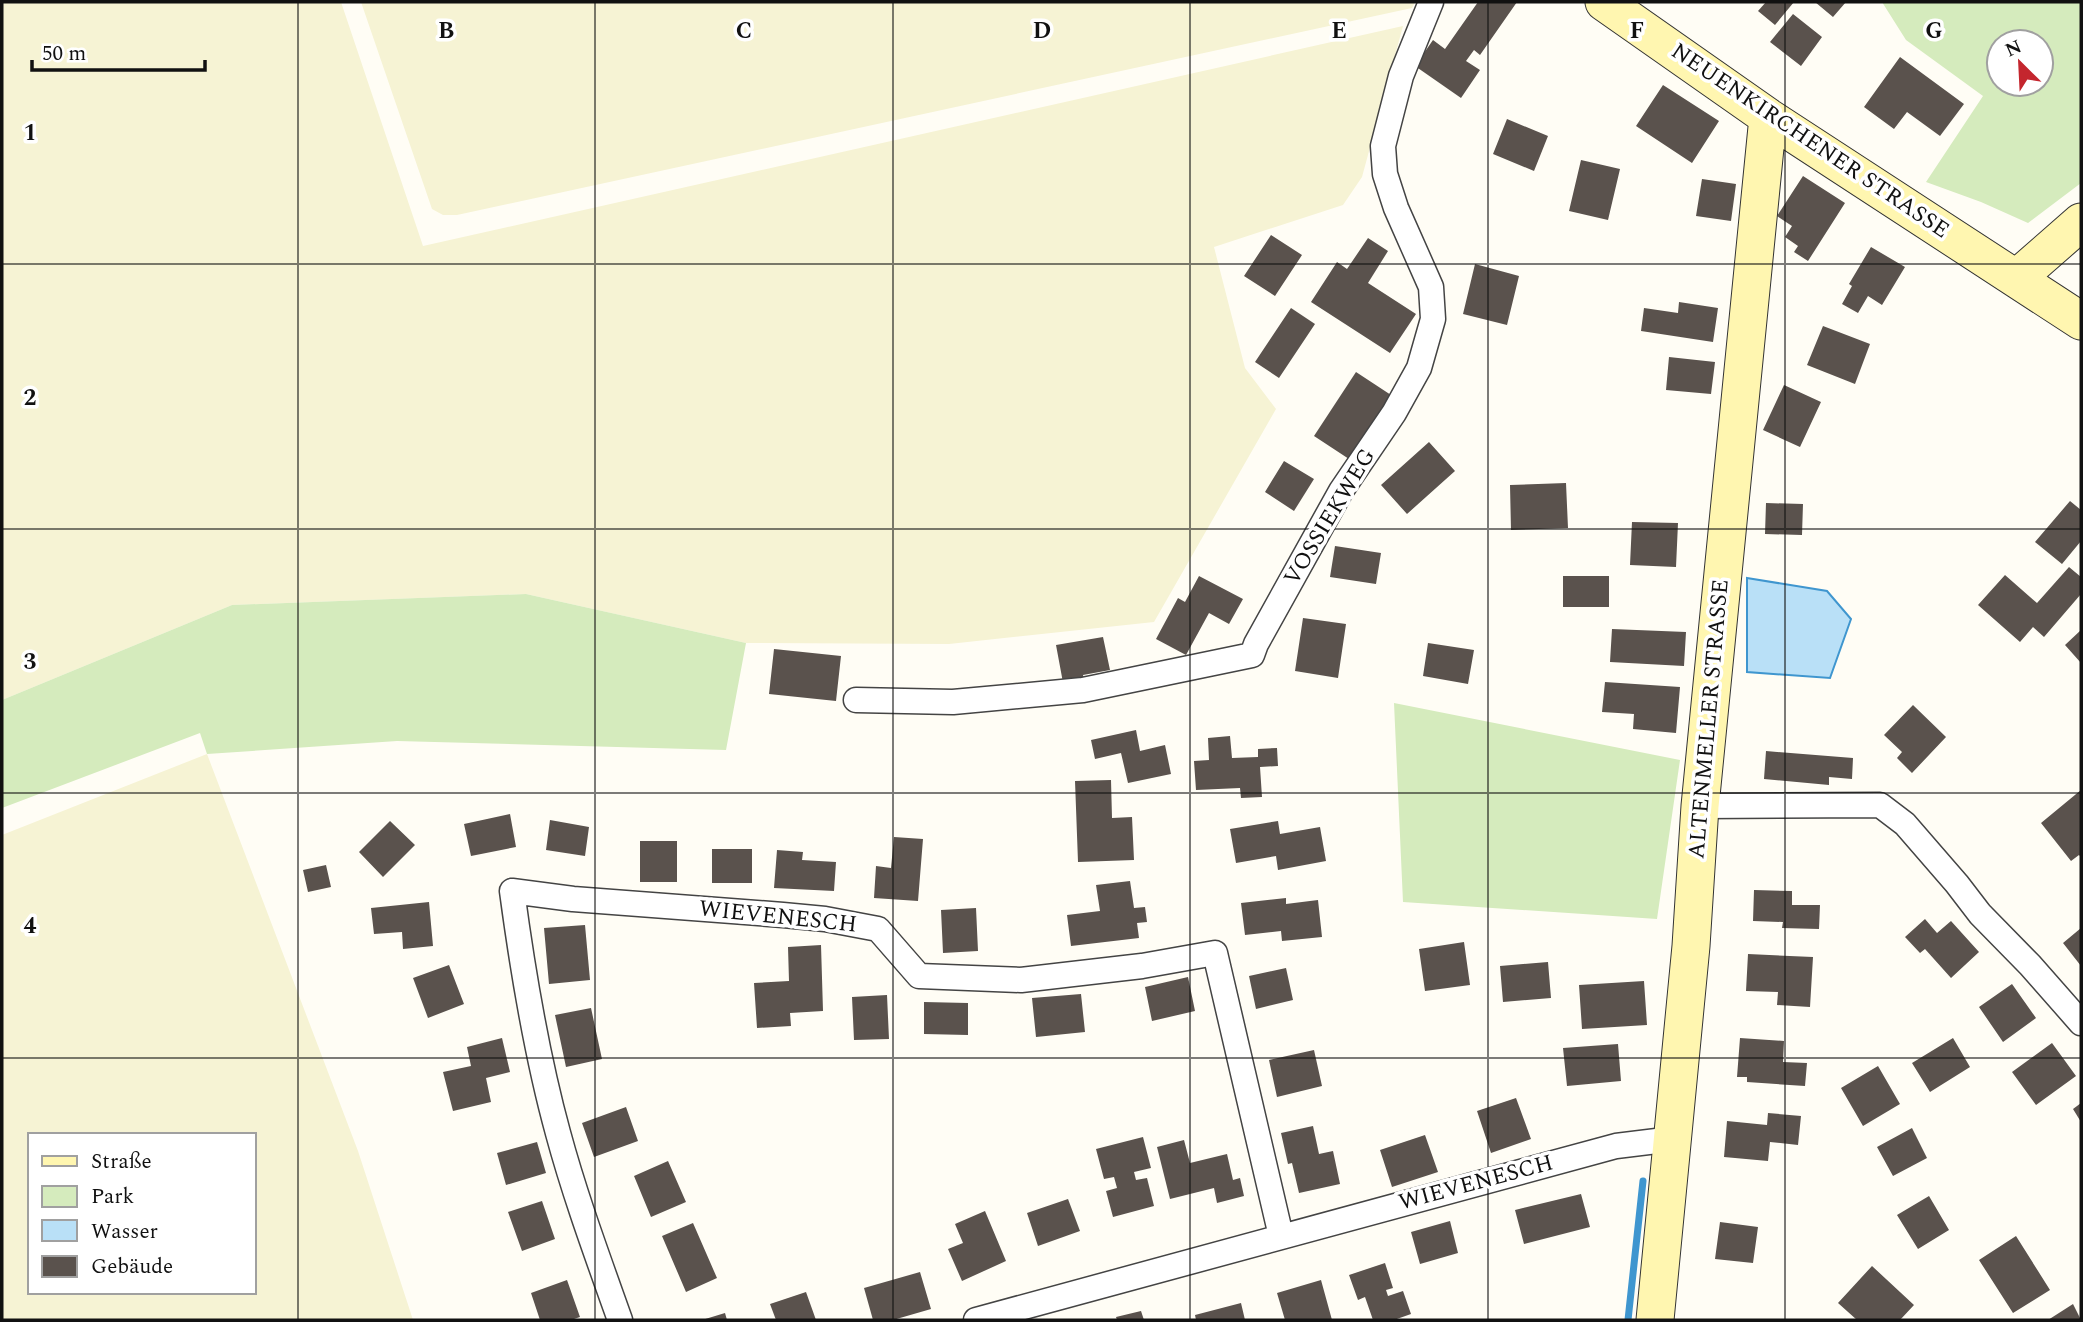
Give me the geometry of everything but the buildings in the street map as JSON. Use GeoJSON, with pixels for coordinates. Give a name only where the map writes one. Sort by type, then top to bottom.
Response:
{"type":"FeatureCollection","features":[{"type":"Feature","properties":{"kind":"street","name":"VOSSIEKWEG"},"geometry":{"type":"LineString","coordinates":[[856,700],[953,702],[1083,690],[1252,656],[1268,621],[1341,491],[1401,402],[1419,368],[1433,320],[1431,287],[1392,197],[1385,174],[1383,146],[1401,76],[1431,2]]}},
{"type":"Feature","properties":{"kind":"street","name":"NEUENKIRCHENER STRASSE"},"geometry":{"type":"LineString","coordinates":[[1604,2],[1768,117],[2081,321]]}},
{"type":"Feature","properties":{"kind":"street","name":"ALTENMELLER STRASSE"},"geometry":{"type":"LineString","coordinates":[[1655,1320],[1691,946],[1700,806],[1768,117]]}},
{"type":"Feature","properties":{"kind":"street"},"geometry":{"type":"LineString","coordinates":[[2017,278],[2081,222]]}},
{"type":"Feature","properties":{"kind":"street"},"geometry":{"type":"LineString","coordinates":[[1700,806],[1880,805],[1905,824],[1980,914],[2081,1023]]}},
{"type":"Feature","properties":{"kind":"street","name":"WIEVENESCH"},"geometry":{"type":"LineString","coordinates":[[620,1320],[555,1123],[522,969],[512,891],[581,900],[793,916],[878,929],[919,976],[1021,980],[1142,966],[1215,953],[1281,1236]]}},
{"type":"Feature","properties":{"kind":"street","name":"WIEVENESCH"},"geometry":{"type":"LineString","coordinates":[[976,1320],[1616,1146],[1673,1139]]}},
{"type":"Feature","properties":{"kind":"shaded area"},"geometry":{"type":"Polygon","coordinates":[[[2,2],[341,2],[423,246],[1403,26],[1362,177],[1343,205],[1214,247],[1245,368],[1276,409],[1154,622],[949,644],[746,643],[526,594],[232,605],[2,700],[2,2]]]}},
{"type":"Feature","properties":{"kind":"shaded area"},"geometry":{"type":"Polygon","coordinates":[[[361,2],[1415,2],[1412,8],[457,215],[443,215],[432,209],[361,2]]]}},
{"type":"Feature","properties":{"kind":"shaded area"},"geometry":{"type":"Polygon","coordinates":[[[207,754],[358,1151],[413,1320],[2,1320],[2,835],[207,754]]]}},
{"type":"Feature","properties":{"kind":"green space"},"geometry":{"type":"Polygon","coordinates":[[[1882,2],[2081,2],[2081,183],[2028,223],[1926,182],[1983,96],[1906,40],[1882,2]]]}},
{"type":"Feature","properties":{"kind":"green space"},"geometry":{"type":"Polygon","coordinates":[[[526,594],[746,643],[726,750],[397,741],[207,754],[200,733],[2,808],[2,700],[232,605],[526,594]]]}},
{"type":"Feature","properties":{"kind":"green space"},"geometry":{"type":"Polygon","coordinates":[[[1394,703],[1680,760],[1657,919],[1403,902],[1394,703]]]}},
{"type":"Feature","properties":{"kind":"water"},"geometry":{"type":"Polygon","coordinates":[[[1747,578],[1827,591],[1851,619],[1830,678],[1747,672],[1747,578]]]}},
{"type":"Feature","properties":{"kind":"waterway"},"geometry":{"type":"LineString","coordinates":[[1628,1320],[1643,1181]]}}]}
